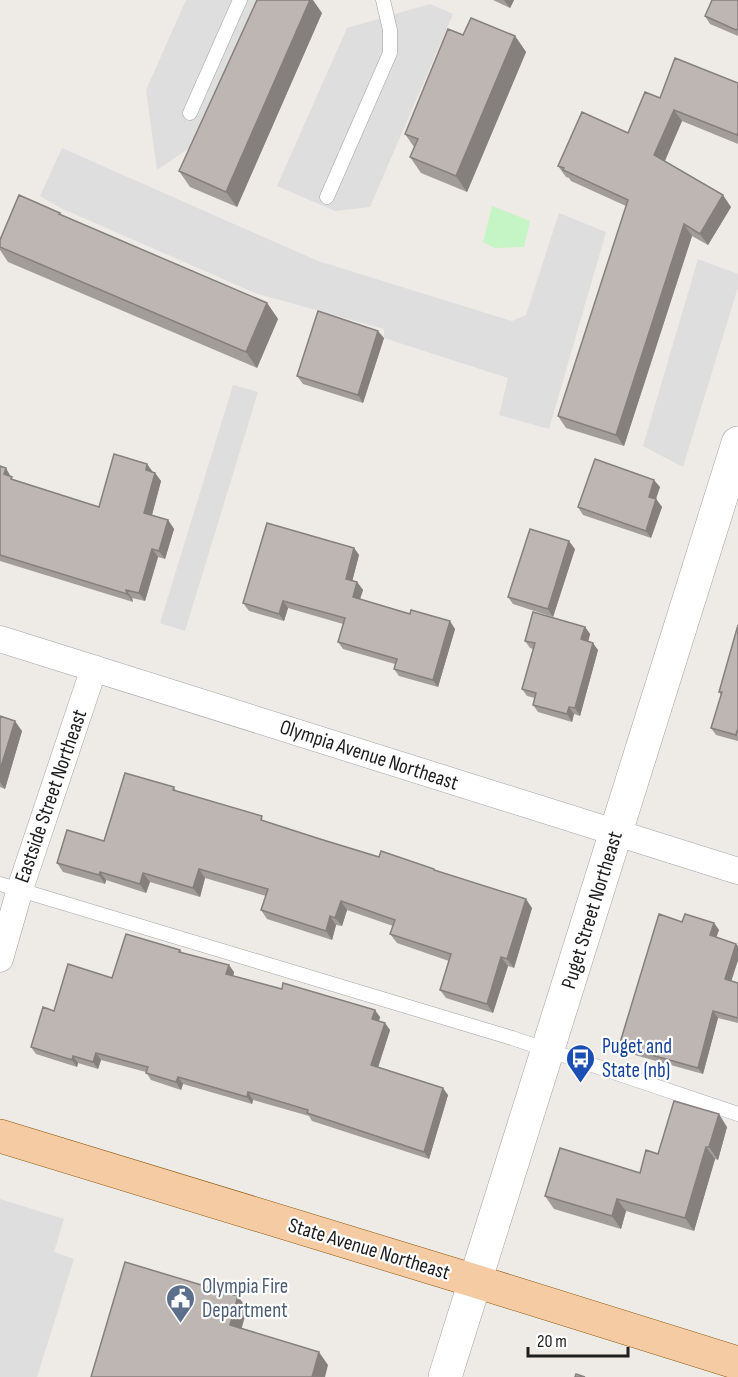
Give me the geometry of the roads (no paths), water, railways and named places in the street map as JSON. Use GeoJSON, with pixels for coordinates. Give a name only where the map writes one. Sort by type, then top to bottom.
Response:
{"type":"FeatureCollection","features":[{"type":"Feature","properties":{"kind":"main road","name":"State Avenue Northeast"},"geometry":{"type":"LineString","coordinates":[[0,1137],[738,1363]]}},
{"type":"Feature","properties":{"kind":"street","name":"Puget Street Northeast"},"geometry":{"type":"LineString","coordinates":[[445,1377],[738,443]]}},
{"type":"Feature","properties":{"kind":"street","name":"Olympia Avenue Northeast"},"geometry":{"type":"LineString","coordinates":[[0,639],[738,871]]}},
{"type":"Feature","properties":{"kind":"street","name":"Eastside Street Northeast"},"geometry":{"type":"LineString","coordinates":[[0,959],[10,886],[94,668]]}},
{"type":"Feature","properties":{"kind":"lane"},"geometry":{"type":"LineString","coordinates":[[190,113],[240,0]]}},
{"type":"Feature","properties":{"kind":"lane"},"geometry":{"type":"LineString","coordinates":[[327,197],[390,53],[390,30],[383,0]]}},
{"type":"Feature","properties":{"kind":"lane"},"geometry":{"type":"LineString","coordinates":[[10,886],[549,1050],[738,1114]]}},
{"type":"Feature","properties":{"kind":"place","name":"Puget and State (nb)"},"geometry":{"type":"Point","coordinates":[581,1084]}},
{"type":"Feature","properties":{"kind":"place","name":"Olympia Fire Department"},"geometry":{"type":"Point","coordinates":[181,1324]}}]}
